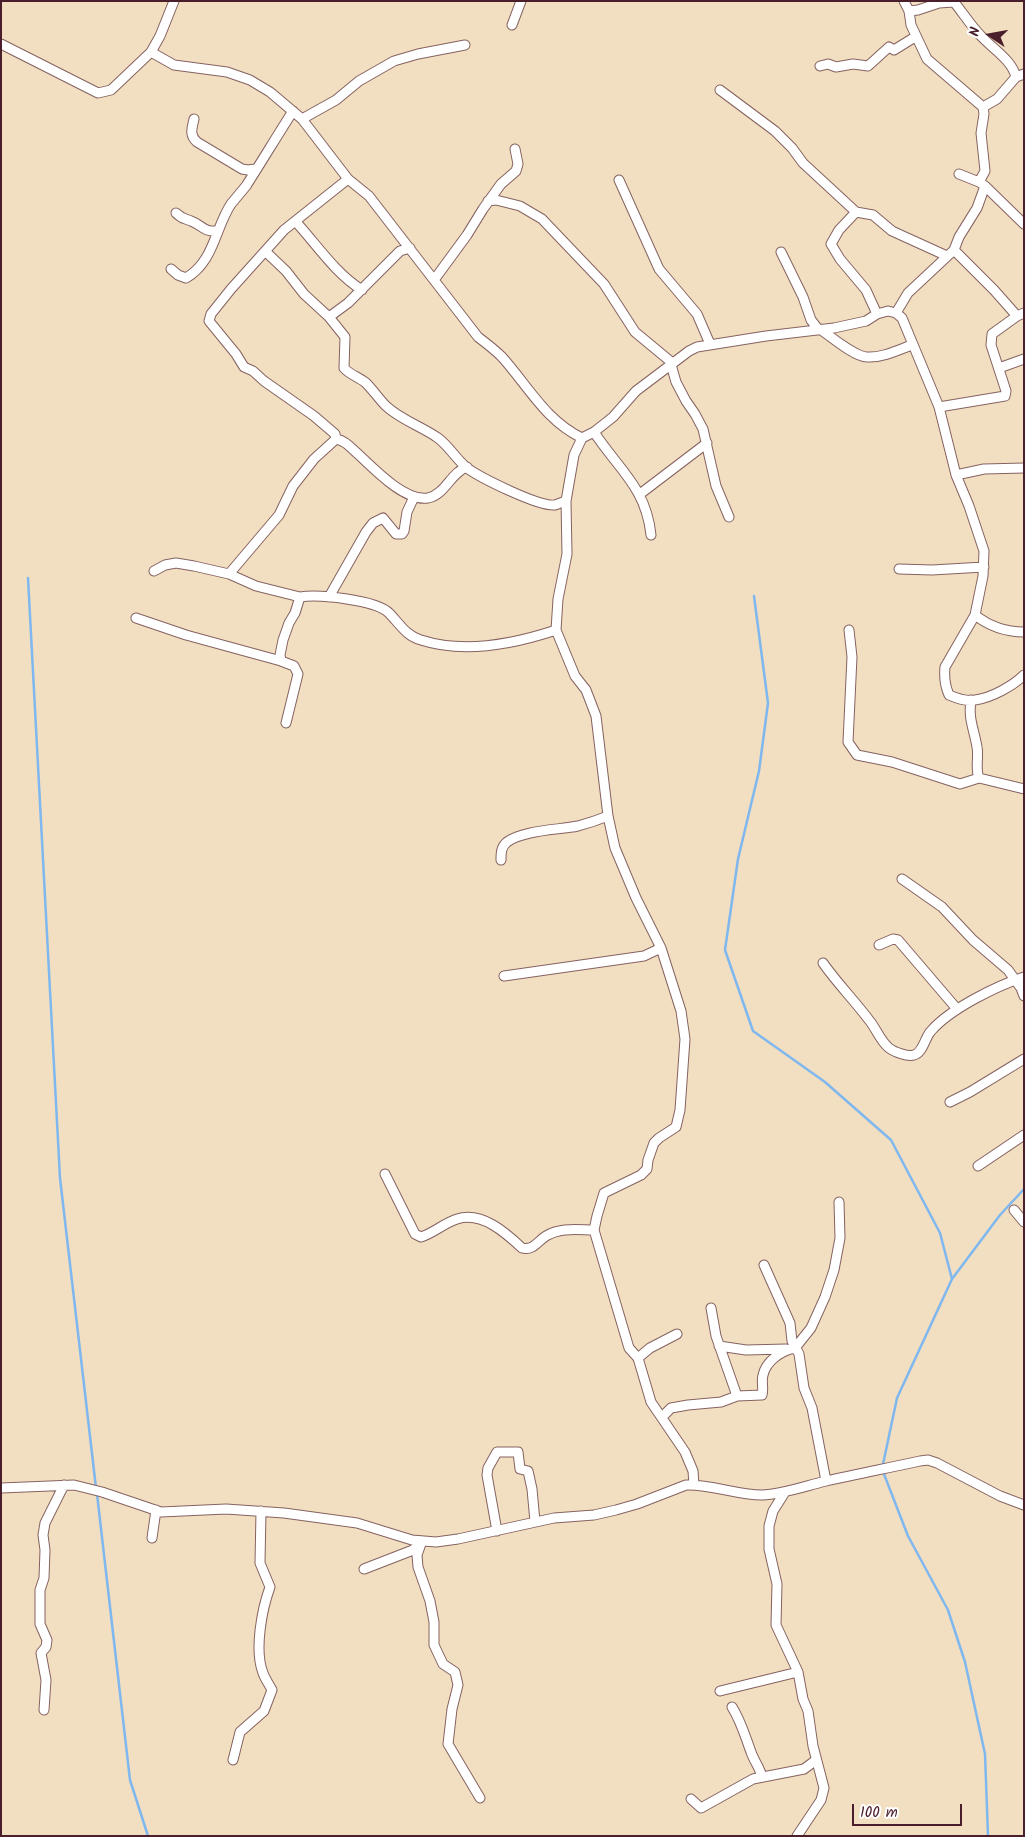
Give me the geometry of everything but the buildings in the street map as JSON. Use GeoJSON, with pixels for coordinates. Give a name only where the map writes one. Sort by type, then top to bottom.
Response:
{"type":"FeatureCollection","features":[{"type":"Feature","properties":{"kind":"street"},"geometry":{"type":"LineString","coordinates":[[1,44],[98,93],[111,90],[151,52],[160,36],[174,1]]}},
{"type":"Feature","properties":{"kind":"street"},"geometry":{"type":"LineString","coordinates":[[512,25],[521,1]]}},
{"type":"Feature","properties":{"kind":"street"},"geometry":{"type":"LineString","coordinates":[[896,313],[908,293],[951,253],[977,208],[984,171],[981,133],[984,114],[982,107],[927,59],[910,25],[909,11],[904,1]]}},
{"type":"Feature","properties":{"kind":"street"},"geometry":{"type":"LineString","coordinates":[[909,11],[939,3],[954,2],[980,36],[1020,76],[997,99],[982,107]]}},
{"type":"Feature","properties":{"kind":"street"},"geometry":{"type":"LineString","coordinates":[[820,66],[828,64],[836,67],[854,64],[868,66],[889,47],[894,50],[915,37]]}},
{"type":"Feature","properties":{"kind":"street"},"geometry":{"type":"LineString","coordinates":[[302,119],[336,100],[359,81],[394,61],[418,54],[465,45]]}},
{"type":"Feature","properties":{"kind":"street"},"geometry":{"type":"LineString","coordinates":[[151,52],[174,65],[227,72],[250,80],[270,92],[302,119],[348,178],[369,196],[457,307],[478,337],[501,356],[549,416],[566,430],[582,438]]}},
{"type":"Feature","properties":{"kind":"street"},"geometry":{"type":"LineString","coordinates":[[720,90],[775,131],[792,148],[802,163],[856,212],[873,215],[892,231],[951,253],[1020,315],[992,334],[992,345],[1006,391],[1005,396],[938,407]]}},
{"type":"Feature","properties":{"kind":"street"},"geometry":{"type":"LineString","coordinates":[[171,269],[178,275],[186,278],[195,273],[210,254],[217,231],[231,205],[246,186],[293,111]]}},
{"type":"Feature","properties":{"kind":"street"},"geometry":{"type":"LineString","coordinates":[[194,119],[191,133],[192,138],[242,169],[255,169]]}},
{"type":"Feature","properties":{"kind":"street"},"geometry":{"type":"LineString","coordinates":[[434,280],[467,235],[488,201],[501,184],[516,171],[518,164],[515,149]]}},
{"type":"Feature","properties":{"kind":"street"},"geometry":{"type":"LineString","coordinates":[[959,174],[982,184],[1024,224]]}},
{"type":"Feature","properties":{"kind":"street"},"geometry":{"type":"LineString","coordinates":[[336,439],[335,434],[314,416],[264,381],[253,371],[244,367],[209,320],[211,314],[284,230],[348,178]]}},
{"type":"Feature","properties":{"kind":"street"},"geometry":{"type":"LineString","coordinates":[[619,180],[659,269],[697,314],[710,344]]}},
{"type":"Feature","properties":{"kind":"street"},"geometry":{"type":"LineString","coordinates":[[488,201],[496,200],[520,206],[542,219],[604,284],[635,332],[670,361],[676,382],[703,429],[716,486],[729,517]]}},
{"type":"Feature","properties":{"kind":"street"},"geometry":{"type":"LineString","coordinates":[[856,212],[839,230],[831,244],[840,259],[866,290],[878,314]]}},
{"type":"Feature","properties":{"kind":"street"},"geometry":{"type":"LineString","coordinates":[[176,213],[182,219],[192,221],[201,228],[217,231]]}},
{"type":"Feature","properties":{"kind":"street"},"geometry":{"type":"LineString","coordinates":[[296,222],[338,270],[352,284],[362,290]]}},
{"type":"Feature","properties":{"kind":"street"},"geometry":{"type":"LineString","coordinates":[[329,317],[362,290],[400,251],[410,248]]}},
{"type":"Feature","properties":{"kind":"street"},"geometry":{"type":"LineString","coordinates":[[266,252],[304,294],[329,317],[345,337],[344,368],[376,392],[386,405],[414,425],[431,433],[442,441],[467,468],[492,482],[540,502],[554,505],[566,501]]}},
{"type":"Feature","properties":{"kind":"street"},"geometry":{"type":"LineString","coordinates":[[781,252],[803,297],[811,320],[819,329],[865,358],[880,356],[912,345]]}},
{"type":"Feature","properties":{"kind":"street"},"geometry":{"type":"LineString","coordinates":[[694,1485],[693,1471],[685,1452],[651,1402],[638,1358],[629,1348],[594,1230],[600,1201],[604,1193],[641,1175],[647,1169],[654,1143],[676,1128],[685,1039],[680,1011],[661,948],[636,898],[615,848],[608,816],[596,716],[586,690],[575,676],[556,630],[558,599],[567,554],[566,501],[574,455],[582,438],[594,432],[613,417],[636,391],[689,351],[710,344],[834,328],[866,321],[888,311],[896,313],[902,318],[938,407],[956,475],[984,551],[983,576],[975,615],[945,667],[944,676],[949,695],[975,701],[1000,691],[1018,681],[1024,675]]}},
{"type":"Feature","properties":{"kind":"street"},"geometry":{"type":"LineString","coordinates":[[999,368],[1024,359]]}},
{"type":"Feature","properties":{"kind":"street"},"geometry":{"type":"LineString","coordinates":[[594,432],[640,494],[650,521],[651,535]]}},
{"type":"Feature","properties":{"kind":"street"},"geometry":{"type":"LineString","coordinates":[[336,439],[347,443],[386,479],[414,497],[428,498],[439,492],[461,469],[467,468]]}},
{"type":"Feature","properties":{"kind":"street"},"geometry":{"type":"LineString","coordinates":[[229,574],[279,515],[293,486],[314,459],[336,439]]}},
{"type":"Feature","properties":{"kind":"street"},"geometry":{"type":"LineString","coordinates":[[640,494],[707,443]]}},
{"type":"Feature","properties":{"kind":"street"},"geometry":{"type":"LineString","coordinates":[[956,475],[984,469],[1024,468]]}},
{"type":"Feature","properties":{"kind":"street"},"geometry":{"type":"LineString","coordinates":[[329,597],[373,523],[383,518],[396,534],[402,534],[407,512],[414,497]]}},
{"type":"Feature","properties":{"kind":"street"},"geometry":{"type":"LineString","coordinates":[[154,571],[165,565],[176,563],[229,574],[256,586],[300,597],[310,595],[369,604],[388,612],[406,632],[420,640],[446,645],[479,647],[537,636],[556,630]]}},
{"type":"Feature","properties":{"kind":"street"},"geometry":{"type":"LineString","coordinates":[[899,569],[932,570],[984,567]]}},
{"type":"Feature","properties":{"kind":"street"},"geometry":{"type":"LineString","coordinates":[[281,661],[280,655],[283,640],[300,597]]}},
{"type":"Feature","properties":{"kind":"street"},"geometry":{"type":"LineString","coordinates":[[975,615],[996,628],[1011,632],[1024,632]]}},
{"type":"Feature","properties":{"kind":"street"},"geometry":{"type":"LineString","coordinates":[[136,618],[186,635],[294,666],[298,674],[286,723]]}},
{"type":"Feature","properties":{"kind":"street"},"geometry":{"type":"LineString","coordinates":[[850,630],[852,657],[848,742],[857,755],[892,762],[960,784],[979,778],[1024,789]]}},
{"type":"Feature","properties":{"kind":"street"},"geometry":{"type":"LineString","coordinates":[[971,700],[970,721],[977,747],[977,774],[979,778]]}},
{"type":"Feature","properties":{"kind":"street"},"geometry":{"type":"LineString","coordinates":[[501,860],[502,848],[506,842],[514,838],[537,831],[583,824],[608,816]]}},
{"type":"Feature","properties":{"kind":"street"},"geometry":{"type":"LineString","coordinates":[[902,879],[942,907],[973,940],[1019,979],[1024,996]]}},
{"type":"Feature","properties":{"kind":"street"},"geometry":{"type":"LineString","coordinates":[[879,945],[893,939],[898,940],[957,1009]]}},
{"type":"Feature","properties":{"kind":"street"},"geometry":{"type":"LineString","coordinates":[[504,976],[644,956],[661,948]]}},
{"type":"Feature","properties":{"kind":"street"},"geometry":{"type":"LineString","coordinates":[[823,963],[891,1049],[909,1055],[915,1055],[919,1052],[931,1031],[957,1009],[1019,979]]}},
{"type":"Feature","properties":{"kind":"street"},"geometry":{"type":"LineString","coordinates":[[950,1102],[1024,1059]]}},
{"type":"Feature","properties":{"kind":"street"},"geometry":{"type":"LineString","coordinates":[[978,1166],[1024,1135]]}},
{"type":"Feature","properties":{"kind":"street"},"geometry":{"type":"LineString","coordinates":[[384,1174],[415,1234],[421,1237],[457,1219],[467,1218],[477,1219],[498,1227],[522,1248],[526,1249],[530,1249],[546,1236],[559,1230],[594,1230]]}},
{"type":"Feature","properties":{"kind":"street"},"geometry":{"type":"LineString","coordinates":[[662,1417],[671,1408],[721,1402],[737,1396],[762,1395],[763,1374],[773,1359],[792,1349],[811,1328],[825,1297],[834,1270],[840,1238],[839,1202]]}},
{"type":"Feature","properties":{"kind":"street"},"geometry":{"type":"LineString","coordinates":[[1014,1210],[1024,1222]]}},
{"type":"Feature","properties":{"kind":"street"},"geometry":{"type":"LineString","coordinates":[[764,1265],[790,1323],[792,1349]]}},
{"type":"Feature","properties":{"kind":"street"},"geometry":{"type":"LineString","coordinates":[[711,1308],[719,1346],[737,1396]]}},
{"type":"Feature","properties":{"kind":"street"},"geometry":{"type":"LineString","coordinates":[[638,1358],[650,1348],[677,1334]]}},
{"type":"Feature","properties":{"kind":"street"},"geometry":{"type":"LineString","coordinates":[[719,1346],[746,1350],[792,1349],[799,1354],[804,1388],[815,1422],[826,1481]]}},
{"type":"Feature","properties":{"kind":"street"},"geometry":{"type":"LineString","coordinates":[[497,1531],[487,1475],[488,1468],[497,1452],[518,1452],[520,1469],[528,1471],[532,1490],[534,1522]]}},
{"type":"Feature","properties":{"kind":"street"},"geometry":{"type":"LineString","coordinates":[[1,1488],[74,1485],[161,1512],[226,1509],[262,1511],[357,1523],[403,1538],[422,1541],[458,1539],[554,1518],[594,1515],[637,1504],[677,1487],[694,1485],[743,1494],[762,1495],[785,1492],[826,1481],[928,1460],[1000,1496],[1024,1505]]}},
{"type":"Feature","properties":{"kind":"street"},"geometry":{"type":"LineString","coordinates":[[44,1710],[46,1680],[42,1653],[46,1647],[47,1640],[40,1624],[40,1590],[44,1578],[45,1550],[43,1535],[45,1524],[64,1485]]}},
{"type":"Feature","properties":{"kind":"street"},"geometry":{"type":"LineString","coordinates":[[785,1492],[773,1512],[768,1526],[769,1549],[777,1584],[776,1625],[798,1672],[808,1711],[816,1760],[824,1782],[823,1795],[797,1836]]}},
{"type":"Feature","properties":{"kind":"street"},"geometry":{"type":"LineString","coordinates":[[152,1538],[156,1510]]}},
{"type":"Feature","properties":{"kind":"street"},"geometry":{"type":"LineString","coordinates":[[233,1760],[240,1732],[264,1711],[272,1690],[263,1672],[259,1656],[264,1604],[270,1587],[260,1563],[262,1511]]}},
{"type":"Feature","properties":{"kind":"street"},"geometry":{"type":"LineString","coordinates":[[364,1569],[413,1550],[422,1541]]}},
{"type":"Feature","properties":{"kind":"street"},"geometry":{"type":"LineString","coordinates":[[422,1541],[417,1555],[418,1566],[430,1601],[434,1622],[434,1645],[443,1664],[455,1672],[458,1685],[452,1710],[448,1744],[480,1798]]}},
{"type":"Feature","properties":{"kind":"street"},"geometry":{"type":"LineString","coordinates":[[720,1691],[798,1672]]}},
{"type":"Feature","properties":{"kind":"street"},"geometry":{"type":"LineString","coordinates":[[732,1707],[741,1722],[751,1753],[762,1777]]}},
{"type":"Feature","properties":{"kind":"street"},"geometry":{"type":"LineString","coordinates":[[690,1799],[701,1808],[753,1779],[804,1769],[816,1760]]}},
{"type":"Feature","properties":{"kind":"waterway"},"geometry":{"type":"LineString","coordinates":[[28,578],[60,1178],[96,1488]]}},
{"type":"Feature","properties":{"kind":"waterway"},"geometry":{"type":"LineString","coordinates":[[754,596],[768,703],[759,771],[738,859],[725,950],[753,1031],[825,1082],[891,1140],[940,1233],[952,1279],[897,1398],[882,1469],[908,1536],[948,1610],[965,1662],[985,1754],[988,1836]]}},
{"type":"Feature","properties":{"kind":"waterway"},"geometry":{"type":"LineString","coordinates":[[952,1279],[1000,1215],[1024,1189]]}},
{"type":"Feature","properties":{"kind":"waterway"},"geometry":{"type":"LineString","coordinates":[[97,1494],[130,1780],[148,1836]]}}]}
